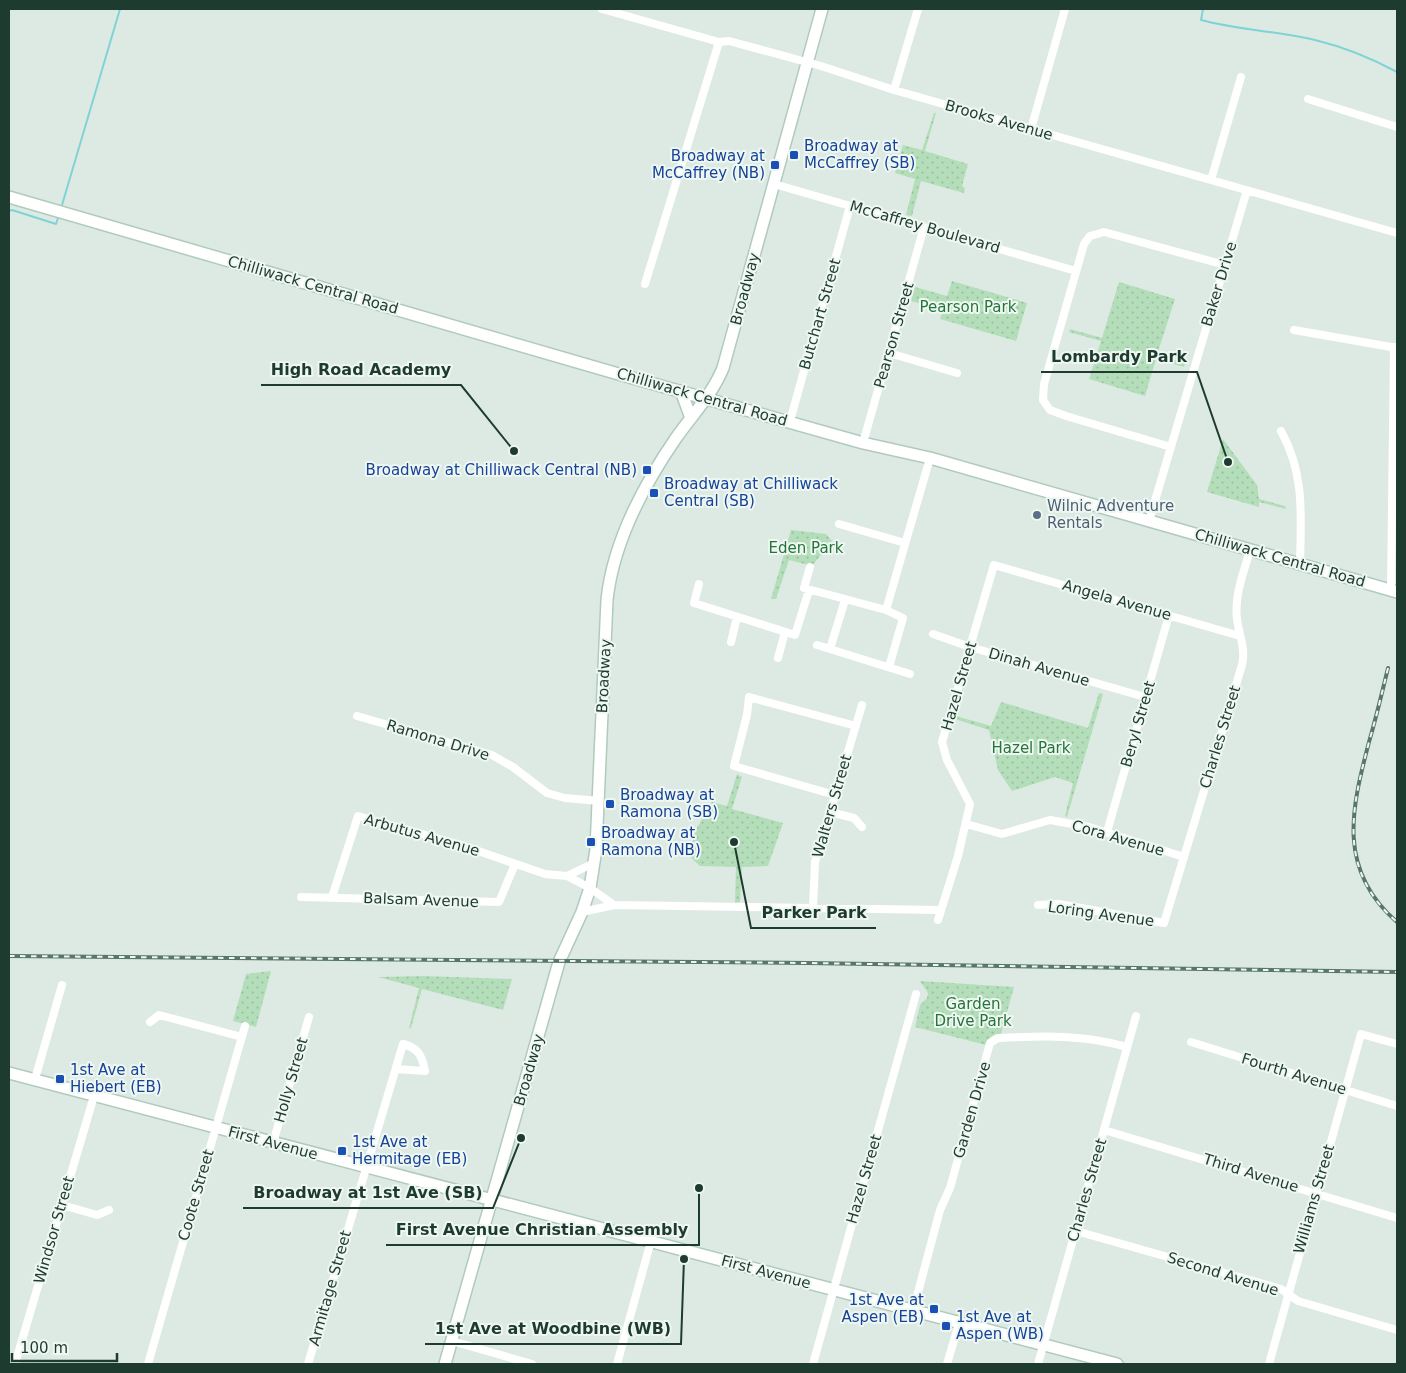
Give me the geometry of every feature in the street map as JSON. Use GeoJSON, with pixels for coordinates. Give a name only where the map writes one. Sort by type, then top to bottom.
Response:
{"type":"FeatureCollection","features":[{"type":"Feature","properties":{"kind":"street","name":"Brooks Avenue"},"geometry":{"type":"LineString","coordinates":[[602,9],[719,42],[729,41],[808,62],[894,90],[1397,233]]}},
{"type":"Feature","properties":{"kind":"street","name":"Broadway"},"geometry":{"type":"LineString","coordinates":[[445,1364],[561,957],[582,912],[590,888],[594,864],[599,801],[607,600],[613,563],[645,490],[666,453],[706,398],[723,368],[822,9]]}},
{"type":"Feature","properties":{"kind":"street"},"geometry":{"type":"LineString","coordinates":[[894,90],[918,9]]}},
{"type":"Feature","properties":{"kind":"street"},"geometry":{"type":"LineString","coordinates":[[1031,129],[1065,9]]}},
{"type":"Feature","properties":{"kind":"street"},"geometry":{"type":"LineString","coordinates":[[645,284],[719,42]]}},
{"type":"Feature","properties":{"kind":"street"},"geometry":{"type":"LineString","coordinates":[[1211,180],[1240,77]]}},
{"type":"Feature","properties":{"kind":"street"},"geometry":{"type":"LineString","coordinates":[[1308,99],[1397,127]]}},
{"type":"Feature","properties":{"kind":"street","name":"McCaffrey Boulevard"},"geometry":{"type":"LineString","coordinates":[[774,184],[1076,271]]}},
{"type":"Feature","properties":{"kind":"street","name":"Baker Drive"},"geometry":{"type":"LineString","coordinates":[[1149,520],[1247,190]]}},
{"type":"Feature","properties":{"kind":"street","name":"Chilliwack Central Road"},"geometry":{"type":"LineString","coordinates":[[9,196],[863,443],[930,458],[1394,591]]}},
{"type":"Feature","properties":{"kind":"street","name":"Butchart Street"},"geometry":{"type":"LineString","coordinates":[[790,421],[850,206]]}},
{"type":"Feature","properties":{"kind":"street","name":"Pearson Street"},"geometry":{"type":"LineString","coordinates":[[863,443],[924,227]]}},
{"type":"Feature","properties":{"kind":"street"},"geometry":{"type":"LineString","coordinates":[[1171,447],[1066,416],[1050,410],[1042,400],[1044,384],[1084,244],[1090,236],[1104,232],[1225,265]]}},
{"type":"Feature","properties":{"kind":"street"},"geometry":{"type":"LineString","coordinates":[[1294,330],[1396,347],[1394,591]]}},
{"type":"Feature","properties":{"kind":"street"},"geometry":{"type":"LineString","coordinates":[[889,353],[957,373]]}},
{"type":"Feature","properties":{"kind":"street"},"geometry":{"type":"LineString","coordinates":[[682,391],[691,418]]}},
{"type":"Feature","properties":{"kind":"street"},"geometry":{"type":"LineString","coordinates":[[1281,431],[1290,447],[1298,473],[1300,564]]}},
{"type":"Feature","properties":{"kind":"street"},"geometry":{"type":"LineString","coordinates":[[886,610],[930,458]]}},
{"type":"Feature","properties":{"kind":"street"},"geometry":{"type":"LineString","coordinates":[[839,524],[905,543]]}},
{"type":"Feature","properties":{"kind":"street","name":"Charles Street"},"geometry":{"type":"LineString","coordinates":[[1164,922],[1245,653],[1237,618],[1237,596],[1250,550]]}},
{"type":"Feature","properties":{"kind":"street","name":"Angela Avenue"},"geometry":{"type":"LineString","coordinates":[[994,565],[1240,636]]}},
{"type":"Feature","properties":{"kind":"street","name":"Hazel Street"},"geometry":{"type":"LineString","coordinates":[[938,920],[970,804],[947,760],[942,742],[994,565]]}},
{"type":"Feature","properties":{"kind":"street"},"geometry":{"type":"LineString","coordinates":[[810,567],[804,588],[886,610],[903,618],[889,667]]}},
{"type":"Feature","properties":{"kind":"street"},"geometry":{"type":"LineString","coordinates":[[699,584],[694,603],[796,635],[809,590]]}},
{"type":"Feature","properties":{"kind":"street"},"geometry":{"type":"LineString","coordinates":[[830,650],[845,600]]}},
{"type":"Feature","properties":{"kind":"street","name":"Beryl Street"},"geometry":{"type":"LineString","coordinates":[[1107,832],[1169,615]]}},
{"type":"Feature","properties":{"kind":"street"},"geometry":{"type":"LineString","coordinates":[[730,642],[737,617]]}},
{"type":"Feature","properties":{"kind":"street"},"geometry":{"type":"LineString","coordinates":[[778,658],[785,632]]}},
{"type":"Feature","properties":{"kind":"street","name":"Dinah Avenue"},"geometry":{"type":"LineString","coordinates":[[934,634],[970,647],[1145,698]]}},
{"type":"Feature","properties":{"kind":"street"},"geometry":{"type":"LineString","coordinates":[[817,645],[910,674]]}},
{"type":"Feature","properties":{"kind":"street"},"geometry":{"type":"LineString","coordinates":[[835,796],[734,766],[747,715],[749,697],[856,726]]}},
{"type":"Feature","properties":{"kind":"street","name":"Walters Street"},"geometry":{"type":"LineString","coordinates":[[813,908],[816,862],[862,705]]}},
{"type":"Feature","properties":{"kind":"street","name":"Ramona Drive"},"geometry":{"type":"LineString","coordinates":[[357,716],[492,755],[513,767],[547,793],[565,798],[599,801]]}},
{"type":"Feature","properties":{"kind":"street"},"geometry":{"type":"LineString","coordinates":[[830,812],[854,818],[862,827]]}},
{"type":"Feature","properties":{"kind":"street","name":"Arbutus Avenue"},"geometry":{"type":"LineString","coordinates":[[332,897],[358,816],[461,845],[545,874],[567,876],[590,888],[614,905]]}},
{"type":"Feature","properties":{"kind":"street","name":"Cora Avenue"},"geometry":{"type":"LineString","coordinates":[[966,824],[1002,834],[1050,820],[1107,832],[1184,857]]}},
{"type":"Feature","properties":{"kind":"street","name":"Balsam Avenue"},"geometry":{"type":"LineString","coordinates":[[301,898],[332,897],[499,902],[516,864]]}},
{"type":"Feature","properties":{"kind":"street"},"geometry":{"type":"LineString","coordinates":[[567,876],[594,864]]}},
{"type":"Feature","properties":{"kind":"street","name":"Loring Avenue"},"geometry":{"type":"LineString","coordinates":[[1038,905],[1059,904],[1164,922]]}},
{"type":"Feature","properties":{"kind":"street"},"geometry":{"type":"LineString","coordinates":[[582,912],[614,905],[941,910]]}},
{"type":"Feature","properties":{"kind":"street"},"geometry":{"type":"LineString","coordinates":[[35,1079],[62,985]]}},
{"type":"Feature","properties":{"kind":"street","name":"Hazel Street"},"geometry":{"type":"LineString","coordinates":[[813,1364],[916,994]]}},
{"type":"Feature","properties":{"kind":"street"},"geometry":{"type":"LineString","coordinates":[[150,1022],[159,1015],[242,1037]]}},
{"type":"Feature","properties":{"kind":"street","name":"Charles Street"},"geometry":{"type":"LineString","coordinates":[[1038,1364],[1136,1016]]}},
{"type":"Feature","properties":{"kind":"street","name":"Holly Street"},"geometry":{"type":"LineString","coordinates":[[273,1143],[309,1017]]}},
{"type":"Feature","properties":{"kind":"street","name":"Coote Street"},"geometry":{"type":"LineString","coordinates":[[148,1364],[245,1026]]}},
{"type":"Feature","properties":{"kind":"street","name":"Williams Street"},"geometry":{"type":"LineString","coordinates":[[1269,1364],[1361,1034],[1397,1044]]}},
{"type":"Feature","properties":{"kind":"street","name":"Garden Drive"},"geometry":{"type":"LineString","coordinates":[[913,1311],[940,1210],[950,1188],[990,1043],[998,1038],[1081,1037],[1104,1040],[1127,1047]]}},
{"type":"Feature","properties":{"kind":"street","name":"Fourth Avenue"},"geometry":{"type":"LineString","coordinates":[[1191,1042],[1397,1106]]}},
{"type":"Feature","properties":{"kind":"street","name":"Armitage Street"},"geometry":{"type":"LineString","coordinates":[[308,1364],[396,1069]]}},
{"type":"Feature","properties":{"kind":"street","name":"First Avenue"},"geometry":{"type":"LineString","coordinates":[[9,1072],[492,1201],[652,1241],[834,1291],[1117,1364]]}},
{"type":"Feature","properties":{"kind":"street","name":"Windsor Street"},"geometry":{"type":"LineString","coordinates":[[15,1364],[94,1096]]}},
{"type":"Feature","properties":{"kind":"street","name":"Third Avenue"},"geometry":{"type":"LineString","coordinates":[[1104,1130],[1397,1218]]}},
{"type":"Feature","properties":{"kind":"street"},"geometry":{"type":"LineString","coordinates":[[62,1205],[97,1215],[109,1210]]}},
{"type":"Feature","properties":{"kind":"street","name":"Second Avenue"},"geometry":{"type":"LineString","coordinates":[[1076,1232],[1282,1289],[1298,1301],[1397,1330]]}},
{"type":"Feature","properties":{"kind":"street"},"geometry":{"type":"LineString","coordinates":[[617,1364],[652,1241]]}},
{"type":"Feature","properties":{"kind":"street"},"geometry":{"type":"LineString","coordinates":[[948,1364],[959,1323]]}},
{"type":"Feature","properties":{"kind":"street"},"geometry":{"type":"LineString","coordinates":[[452,1341],[532,1364]]}},
{"type":"Feature","properties":{"kind":"green space"},"geometry":{"type":"Polygon","coordinates":[[[934,113],[936,113],[925,151],[968,164],[962,186],[965,188],[964,193],[921,181],[912,216],[906,215],[915,179],[895,173],[903,145],[922,150],[934,113]]]}},
{"type":"Feature","properties":{"kind":"green space","name":"Pearson Park"},"geometry":{"type":"Polygon","coordinates":[[[952,281],[1027,303],[1016,341],[940,319],[943,310],[911,301],[915,287],[947,296],[952,281]]]}},
{"type":"Feature","properties":{"kind":"green space"},"geometry":{"type":"Polygon","coordinates":[[[1119,282],[1175,299],[1157,355],[1185,363],[1184,367],[1156,359],[1145,396],[1089,379],[1101,341],[1069,332],[1070,329],[1102,338],[1119,282]]]}},
{"type":"Feature","properties":{"kind":"green space"},"geometry":{"type":"Polygon","coordinates":[[[1223,439],[1257,485],[1259,499],[1285,506],[1286,509],[1259,502],[1259,507],[1207,492],[1223,439]]]}},
{"type":"Feature","properties":{"kind":"green space","name":"Eden Park"},"geometry":{"type":"Polygon","coordinates":[[[791,530],[826,534],[832,541],[812,566],[789,560],[776,599],[771,599],[791,530]]]}},
{"type":"Feature","properties":{"kind":"green space","name":"Hazel Park"},"geometry":{"type":"Polygon","coordinates":[[[1099,693],[1103,694],[1067,817],[1065,816],[1073,783],[1055,777],[1012,791],[998,770],[989,730],[955,719],[956,716],[991,726],[1001,702],[1088,728],[1099,693]]]}},
{"type":"Feature","properties":{"kind":"green space"},"geometry":{"type":"Polygon","coordinates":[[[737,774],[742,777],[732,809],[783,823],[768,866],[742,867],[740,902],[735,903],[736,867],[700,866],[688,855],[697,828],[712,802],[727,806],[737,774]]]}},
{"type":"Feature","properties":{"kind":"green space"},"geometry":{"type":"Polygon","coordinates":[[[271,971],[256,1027],[233,1021],[246,974],[271,971]]]}},
{"type":"Feature","properties":{"kind":"green space"},"geometry":{"type":"Polygon","coordinates":[[[423,976],[512,979],[503,1010],[422,989],[411,1028],[409,1028],[419,988],[378,977],[423,976]]]}},
{"type":"Feature","properties":{"kind":"green space","name":"Garden Drive Park"},"geometry":{"type":"Polygon","coordinates":[[[920,981],[1014,987],[1001,1034],[992,1036],[986,1045],[915,1027],[920,1005],[927,998],[928,993],[920,981]]]}},
{"type":"Feature","properties":{"kind":"waterway"},"geometry":{"type":"LineString","coordinates":[[62,205],[120,9]]}},
{"type":"Feature","properties":{"kind":"waterway"},"geometry":{"type":"LineString","coordinates":[[1203,9],[1201,20],[1326,43],[1357,53],[1397,72]]}},
{"type":"Feature","properties":{"kind":"waterway"},"geometry":{"type":"LineString","coordinates":[[9,211],[12,210],[56,224],[58,218]]}},
{"type":"Feature","properties":{"kind":"railway"},"geometry":{"type":"LineString","coordinates":[[1388,668],[1357,791],[1354,838],[1357,860],[1365,882],[1378,902],[1397,922]]}},
{"type":"Feature","properties":{"kind":"railway"},"geometry":{"type":"LineString","coordinates":[[9,956],[807,963],[1397,972]]}},
{"type":"Feature","properties":{"kind":"place","name":"Broadway at McCaffrey (SB)"},"geometry":{"type":"Point","coordinates":[794,155]}},
{"type":"Feature","properties":{"kind":"place","name":"Broadway at McCaffrey (NB)"},"geometry":{"type":"Point","coordinates":[775,165]}},
{"type":"Feature","properties":{"kind":"place","name":"High Road Academy"},"geometry":{"type":"Point","coordinates":[514,451]}},
{"type":"Feature","properties":{"kind":"place","name":"Lombardy Park"},"geometry":{"type":"Point","coordinates":[1228,462]}},
{"type":"Feature","properties":{"kind":"place","name":"Broadway at Chilliwack Central (NB)"},"geometry":{"type":"Point","coordinates":[647,470]}},
{"type":"Feature","properties":{"kind":"place","name":"Broadway at Chilliwack Central (SB)"},"geometry":{"type":"Point","coordinates":[654,493]}},
{"type":"Feature","properties":{"kind":"place","name":"Wilnic Adventure Rentals"},"geometry":{"type":"Point","coordinates":[1037,515]}},
{"type":"Feature","properties":{"kind":"place","name":"Broadway at Ramona (SB)"},"geometry":{"type":"Point","coordinates":[610,804]}},
{"type":"Feature","properties":{"kind":"place","name":"Broadway at Ramona (NB)"},"geometry":{"type":"Point","coordinates":[591,842]}},
{"type":"Feature","properties":{"kind":"place","name":"Parker Park"},"geometry":{"type":"Point","coordinates":[734,842]}},
{"type":"Feature","properties":{"kind":"place","name":"1st Ave at Hiebert (EB)"},"geometry":{"type":"Point","coordinates":[60,1079]}},
{"type":"Feature","properties":{"kind":"place","name":"Broadway at 1st Ave (SB)"},"geometry":{"type":"Point","coordinates":[521,1138]}},
{"type":"Feature","properties":{"kind":"place","name":"1st Ave at Hermitage (EB)"},"geometry":{"type":"Point","coordinates":[342,1151]}},
{"type":"Feature","properties":{"kind":"place","name":"First Avenue Christian Assembly"},"geometry":{"type":"Point","coordinates":[699,1188]}},
{"type":"Feature","properties":{"kind":"place","name":"1st Ave at Woodbine (WB)"},"geometry":{"type":"Point","coordinates":[684,1259]}},
{"type":"Feature","properties":{"kind":"place","name":"1st Ave at Aspen (EB)"},"geometry":{"type":"Point","coordinates":[934,1309]}},
{"type":"Feature","properties":{"kind":"place","name":"1st Ave at Aspen (WB)"},"geometry":{"type":"Point","coordinates":[946,1326]}}]}
